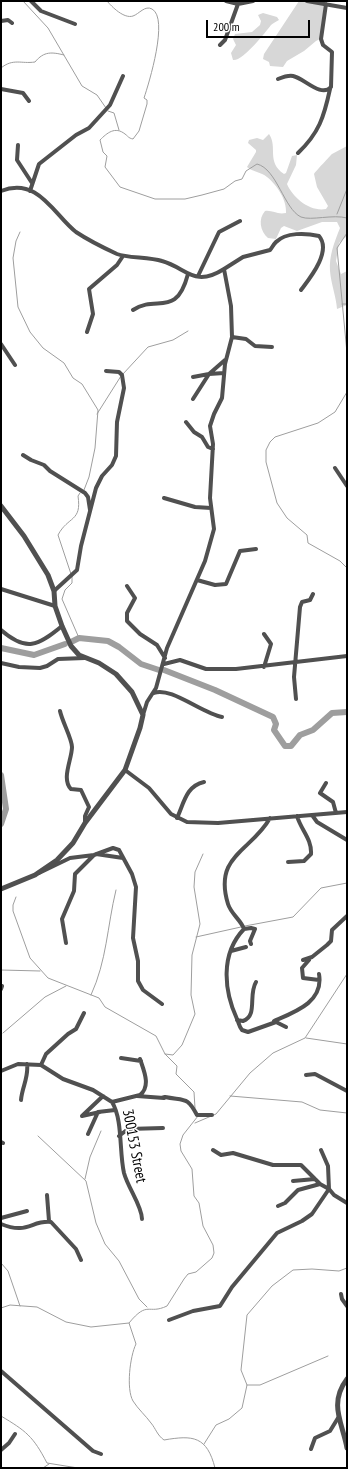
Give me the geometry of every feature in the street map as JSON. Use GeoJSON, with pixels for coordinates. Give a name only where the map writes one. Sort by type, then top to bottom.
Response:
{"type":"FeatureCollection","features":[{"type":"Feature","properties":{"kind":"street"},"geometry":{"type":"LineString","coordinates":[[31,1],[41,11],[75,24]]}},
{"type":"Feature","properties":{"kind":"street"},"geometry":{"type":"LineString","coordinates":[[226,1],[238,4],[253,1]]}},
{"type":"Feature","properties":{"kind":"street"},"geometry":{"type":"LineString","coordinates":[[307,1],[347,8]]}},
{"type":"Feature","properties":{"kind":"street"},"geometry":{"type":"LineString","coordinates":[[220,45],[225,40],[238,4]]}},
{"type":"Feature","properties":{"kind":"street"},"geometry":{"type":"LineString","coordinates":[[298,153],[309,142],[321,124],[330,89],[332,52],[321,39],[326,4]]}},
{"type":"Feature","properties":{"kind":"street"},"geometry":{"type":"LineString","coordinates":[[1,21],[12,22]]}},
{"type":"Feature","properties":{"kind":"street"},"geometry":{"type":"LineString","coordinates":[[278,79],[292,75],[314,87],[324,90],[330,89]]}},
{"type":"Feature","properties":{"kind":"street"},"geometry":{"type":"LineString","coordinates":[[30,191],[39,164],[76,135],[89,128],[110,105],[124,76]]}},
{"type":"Feature","properties":{"kind":"street"},"geometry":{"type":"LineString","coordinates":[[1,89],[23,93],[29,101]]}},
{"type":"Feature","properties":{"kind":"street"},"geometry":{"type":"LineString","coordinates":[[18,145],[17,160],[32,183]]}},
{"type":"Feature","properties":{"kind":"street"},"geometry":{"type":"LineString","coordinates":[[1,191],[16,188],[30,191],[45,199],[76,232],[123,256],[136,256],[163,261],[188,274],[198,276],[210,276],[224,270],[243,257],[268,251],[276,242],[285,236],[305,234],[319,236],[322,240],[322,250],[318,266],[302,290]]}},
{"type":"Feature","properties":{"kind":"street"},"geometry":{"type":"LineString","coordinates":[[198,276],[219,232],[240,221]]}},
{"type":"Feature","properties":{"kind":"street"},"geometry":{"type":"LineString","coordinates":[[87,332],[93,314],[89,289],[117,265],[123,256]]}},
{"type":"Feature","properties":{"kind":"street"},"geometry":{"type":"LineString","coordinates":[[35,875],[64,853],[85,822],[125,770],[147,702],[153,693],[164,664],[167,648],[197,580],[214,529],[211,508],[213,450],[211,419],[222,398],[226,360],[232,337],[231,306],[224,270]]}},
{"type":"Feature","properties":{"kind":"street"},"geometry":{"type":"LineString","coordinates":[[132,310],[142,306],[161,304],[174,300],[180,294],[188,274]]}},
{"type":"Feature","properties":{"kind":"street"},"geometry":{"type":"LineString","coordinates":[[232,337],[246,339],[255,346],[272,347]]}},
{"type":"Feature","properties":{"kind":"street"},"geometry":{"type":"LineString","coordinates":[[1,344],[15,365]]}},
{"type":"Feature","properties":{"kind":"street"},"geometry":{"type":"LineString","coordinates":[[193,399],[208,374],[226,360]]}},
{"type":"Feature","properties":{"kind":"street"},"geometry":{"type":"LineString","coordinates":[[54,591],[77,570],[81,546],[98,483],[112,465],[116,452],[117,422],[124,388],[122,375],[119,372],[106,371]]}},
{"type":"Feature","properties":{"kind":"street"},"geometry":{"type":"LineString","coordinates":[[193,377],[208,374],[224,374]]}},
{"type":"Feature","properties":{"kind":"street"},"geometry":{"type":"LineString","coordinates":[[186,422],[194,432],[202,437],[208,447],[213,450]]}},
{"type":"Feature","properties":{"kind":"street"},"geometry":{"type":"LineString","coordinates":[[23,455],[44,465],[50,471],[85,494],[88,497],[90,512]]}},
{"type":"Feature","properties":{"kind":"street"},"geometry":{"type":"LineString","coordinates":[[335,468],[347,486]]}},
{"type":"Feature","properties":{"kind":"street"},"geometry":{"type":"LineString","coordinates":[[164,498],[195,507],[211,508]]}},
{"type":"Feature","properties":{"kind":"street"},"geometry":{"type":"LineString","coordinates":[[1,506],[30,546],[54,591],[55,606],[62,626],[74,651],[109,669],[124,682],[136,700],[143,715]]}},
{"type":"Feature","properties":{"kind":"street"},"geometry":{"type":"LineString","coordinates":[[197,580],[215,585],[226,584],[240,552],[256,549]]}},
{"type":"Feature","properties":{"kind":"street"},"geometry":{"type":"LineString","coordinates":[[127,586],[135,598],[127,613],[127,621],[140,634],[157,645],[165,659]]}},
{"type":"Feature","properties":{"kind":"street"},"geometry":{"type":"LineString","coordinates":[[1,589],[55,606]]}},
{"type":"Feature","properties":{"kind":"street"},"geometry":{"type":"LineString","coordinates":[[296,699],[296,662],[300,604],[310,600],[313,594]]}},
{"type":"Feature","properties":{"kind":"street"},"geometry":{"type":"LineString","coordinates":[[1,630],[16,642],[28,645],[40,642],[62,626]]}},
{"type":"Feature","properties":{"kind":"street"},"geometry":{"type":"LineString","coordinates":[[264,634],[271,644],[264,667]]}},
{"type":"Feature","properties":{"kind":"street"},"geometry":{"type":"LineString","coordinates":[[164,664],[177,660],[211,669],[264,667],[347,656]]}},
{"type":"Feature","properties":{"kind":"street"},"geometry":{"type":"LineString","coordinates":[[1,663],[19,667],[40,668],[47,666],[58,659],[86,658]]}},
{"type":"Feature","properties":{"kind":"street"},"geometry":{"type":"LineString","coordinates":[[153,693],[158,691],[167,693],[189,702],[205,713],[222,718]]}},
{"type":"Feature","properties":{"kind":"street"},"geometry":{"type":"LineString","coordinates":[[60,711],[62,721],[72,745],[69,757],[68,783],[71,789],[81,790],[84,792],[89,805],[85,816],[85,822]]}},
{"type":"Feature","properties":{"kind":"street"},"geometry":{"type":"LineString","coordinates":[[125,770],[149,788],[171,814],[187,822],[209,823],[347,812]]}},
{"type":"Feature","properties":{"kind":"street"},"geometry":{"type":"LineString","coordinates":[[178,818],[188,792],[194,786],[204,782]]}},
{"type":"Feature","properties":{"kind":"street"},"geometry":{"type":"LineString","coordinates":[[326,784],[320,793],[333,802],[336,813]]}},
{"type":"Feature","properties":{"kind":"street"},"geometry":{"type":"LineString","coordinates":[[312,815],[317,822],[347,840]]}},
{"type":"Feature","properties":{"kind":"street"},"geometry":{"type":"LineString","coordinates":[[288,862],[304,860],[310,854],[309,839],[300,825],[297,816]]}},
{"type":"Feature","properties":{"kind":"street"},"geometry":{"type":"LineString","coordinates":[[244,929],[231,913],[228,904],[225,882],[228,868],[236,853],[255,837],[270,818]]}},
{"type":"Feature","properties":{"kind":"street"},"geometry":{"type":"LineString","coordinates":[[1,889],[47,871],[70,858],[95,854],[113,848],[119,850],[132,874],[136,887],[134,938],[138,957],[138,981],[144,990],[162,1004]]}},
{"type":"Feature","properties":{"kind":"street"},"geometry":{"type":"LineString","coordinates":[[95,854],[123,858]]}},
{"type":"Feature","properties":{"kind":"street"},"geometry":{"type":"LineString","coordinates":[[66,943],[62,919],[74,891],[75,874],[95,854]]}},
{"type":"Feature","properties":{"kind":"street"},"geometry":{"type":"LineString","coordinates":[[319,980],[303,978],[302,968],[312,957],[330,942],[332,930],[347,916]]}},
{"type":"Feature","properties":{"kind":"street"},"geometry":{"type":"LineString","coordinates":[[244,929],[255,929],[250,941],[251,944]]}},
{"type":"Feature","properties":{"kind":"street"},"geometry":{"type":"LineString","coordinates":[[244,929],[231,951],[226,966],[231,1005],[241,1029],[246,1032],[303,1008],[317,993],[319,974]]}},
{"type":"Feature","properties":{"kind":"street"},"geometry":{"type":"LineString","coordinates":[[231,951],[246,947]]}},
{"type":"Feature","properties":{"kind":"street"},"geometry":{"type":"LineString","coordinates":[[303,960],[312,957]]}},
{"type":"Feature","properties":{"kind":"street"},"geometry":{"type":"LineString","coordinates":[[237,1020],[243,1022],[249,1017],[253,1008],[251,1000],[252,989],[256,982]]}},
{"type":"Feature","properties":{"kind":"street"},"geometry":{"type":"LineString","coordinates":[[41,1065],[46,1054],[68,1034],[76,1030],[84,1013]]}},
{"type":"Feature","properties":{"kind":"street"},"geometry":{"type":"LineString","coordinates":[[272,1022],[278,1022],[286,1027]]}},
{"type":"Feature","properties":{"kind":"street"},"geometry":{"type":"LineString","coordinates":[[112,1102],[142,1094],[146,1087],[146,1080],[141,1060],[121,1058]]}},
{"type":"Feature","properties":{"kind":"street"},"geometry":{"type":"LineString","coordinates":[[21,1100],[22,1090],[28,1074],[27,1064]]}},
{"type":"Feature","properties":{"kind":"street","name":"300153 Street"},"geometry":{"type":"LineString","coordinates":[[1,1071],[12,1066],[27,1064],[41,1065],[63,1079],[104,1096],[112,1102],[120,1136],[124,1173],[131,1193],[140,1209],[142,1219]]}},
{"type":"Feature","properties":{"kind":"street"},"geometry":{"type":"LineString","coordinates":[[306,1075],[316,1074],[347,1091]]}},
{"type":"Feature","properties":{"kind":"street"},"geometry":{"type":"LineString","coordinates":[[104,1096],[82,1116],[115,1110]]}},
{"type":"Feature","properties":{"kind":"street"},"geometry":{"type":"LineString","coordinates":[[134,1096],[165,1097],[175,1099],[180,1098],[190,1102],[197,1115],[212,1115]]}},
{"type":"Feature","properties":{"kind":"street"},"geometry":{"type":"LineString","coordinates":[[88,1134],[94,1118],[100,1112]]}},
{"type":"Feature","properties":{"kind":"street"},"geometry":{"type":"LineString","coordinates":[[120,1136],[128,1129],[163,1128]]}},
{"type":"Feature","properties":{"kind":"street"},"geometry":{"type":"LineString","coordinates":[[213,1150],[220,1155],[234,1153],[273,1165],[301,1165],[320,1184],[347,1203]]}},
{"type":"Feature","properties":{"kind":"street"},"geometry":{"type":"LineString","coordinates":[[169,1320],[192,1310],[220,1306],[232,1287],[277,1233],[302,1221],[312,1214],[329,1189],[328,1166],[321,1150]]}},
{"type":"Feature","properties":{"kind":"street"},"geometry":{"type":"LineString","coordinates":[[293,1181],[315,1179]]}},
{"type":"Feature","properties":{"kind":"street"},"geometry":{"type":"LineString","coordinates":[[278,1206],[285,1203],[298,1190],[320,1184]]}},
{"type":"Feature","properties":{"kind":"street"},"geometry":{"type":"LineString","coordinates":[[47,1195],[49,1221]]}},
{"type":"Feature","properties":{"kind":"street"},"geometry":{"type":"LineString","coordinates":[[1,1218],[27,1211]]}},
{"type":"Feature","properties":{"kind":"street"},"geometry":{"type":"LineString","coordinates":[[1,1224],[13,1228],[26,1228],[49,1221],[57,1226],[76,1249],[81,1260]]}},
{"type":"Feature","properties":{"kind":"street"},"geometry":{"type":"LineString","coordinates":[[341,1294],[342,1299],[347,1306]]}},
{"type":"Feature","properties":{"kind":"street"},"geometry":{"type":"LineString","coordinates":[[1,1371],[93,1451],[101,1454]]}},
{"type":"Feature","properties":{"kind":"street"},"geometry":{"type":"LineString","coordinates":[[347,1379],[339,1398],[338,1418],[347,1448]]}},
{"type":"Feature","properties":{"kind":"street"},"geometry":{"type":"LineString","coordinates":[[311,1449],[315,1438],[330,1431],[338,1418]]}},
{"type":"Feature","properties":{"kind":"street"},"geometry":{"type":"LineString","coordinates":[[1,1450],[10,1443],[15,1434]]}},
{"type":"Feature","properties":{"kind":"shaded area"},"geometry":{"type":"Polygon","coordinates":[[[299,1],[324,5],[320,39],[287,61],[283,67],[270,66],[269,62],[263,59],[264,54],[299,1]]]}},
{"type":"Feature","properties":{"kind":"shaded area"},"geometry":{"type":"Polygon","coordinates":[[[263,13],[277,17],[279,20],[271,25],[247,52],[233,60],[231,53],[236,45],[233,39],[235,34],[252,32],[260,25],[261,21],[258,15],[263,13]]]}},
{"type":"Feature","properties":{"kind":"shaded area"},"geometry":{"type":"Polygon","coordinates":[[[269,134],[273,144],[275,165],[284,174],[286,173],[292,156],[297,155],[296,165],[287,184],[293,194],[308,206],[320,209],[326,209],[328,206],[317,187],[314,174],[332,154],[347,146],[347,236],[339,243],[336,261],[341,274],[347,271],[347,305],[337,309],[331,276],[331,255],[340,228],[337,222],[322,222],[297,231],[284,226],[281,228],[276,239],[268,238],[263,232],[261,218],[265,211],[286,213],[285,203],[281,193],[271,180],[265,175],[247,167],[256,152],[256,150],[248,143],[249,140],[257,138],[263,140],[269,134]]]}},
{"type":"Feature","properties":{"kind":"waterway"},"geometry":{"type":"LineString","coordinates":[[23,1],[48,28],[82,86],[97,95],[106,108]]}},
{"type":"Feature","properties":{"kind":"waterway"},"geometry":{"type":"LineString","coordinates":[[107,1],[118,12],[126,16],[133,16],[147,8],[152,9],[157,15],[159,25],[153,66],[144,98],[147,100],[147,104],[139,131],[133,139],[121,132],[111,131],[100,140],[103,152],[107,156],[105,167],[120,187],[155,199],[185,199],[224,189],[235,181],[242,179],[246,171],[257,164],[264,167],[270,173],[290,206],[295,213],[301,217],[347,218]]}},
{"type":"Feature","properties":{"kind":"waterway"},"geometry":{"type":"LineString","coordinates":[[1,68],[13,62],[35,62],[38,58],[48,53],[64,55]]}},
{"type":"Feature","properties":{"kind":"waterway"},"geometry":{"type":"LineString","coordinates":[[108,111],[114,113],[119,130]]}},
{"type":"Feature","properties":{"kind":"waterway"},"geometry":{"type":"LineString","coordinates":[[337,214],[347,189]]}},
{"type":"Feature","properties":{"kind":"waterway"},"geometry":{"type":"LineString","coordinates":[[20,232],[16,241],[13,258],[18,307],[30,332],[43,348],[64,363],[73,378],[82,384],[98,410],[95,448],[89,477],[84,490]]}},
{"type":"Feature","properties":{"kind":"waterway"},"geometry":{"type":"LineString","coordinates":[[347,233],[337,248],[347,353]]}},
{"type":"Feature","properties":{"kind":"waterway"},"geometry":{"type":"LineString","coordinates":[[342,304],[347,304]]}},
{"type":"Feature","properties":{"kind":"waterway"},"geometry":{"type":"LineString","coordinates":[[123,374],[148,347],[173,340],[188,331]]}},
{"type":"Feature","properties":{"kind":"waterway"},"geometry":{"type":"LineString","coordinates":[[97,414],[121,376]]}},
{"type":"Feature","properties":{"kind":"waterway"},"geometry":{"type":"LineString","coordinates":[[347,392],[335,412],[318,423],[275,437],[270,442],[266,450],[266,462],[277,503],[287,518],[307,535],[308,543],[340,561],[347,568]]}},
{"type":"Feature","properties":{"kind":"waterway"},"geometry":{"type":"LineString","coordinates":[[71,574],[58,535],[76,515],[79,504],[78,496],[80,493]]}},
{"type":"Feature","properties":{"kind":"waterway"},"geometry":{"type":"LineString","coordinates":[[72,576],[72,583],[65,590],[62,599],[79,638]]}},
{"type":"Feature","properties":{"kind":"waterway"},"geometry":{"type":"LineString","coordinates":[[71,642],[79,638],[108,641],[119,647],[141,664],[159,670]]}},
{"type":"Feature","properties":{"kind":"waterway"},"geometry":{"type":"LineString","coordinates":[[1,648],[34,655],[65,644]]}},
{"type":"Feature","properties":{"kind":"waterway"},"geometry":{"type":"LineString","coordinates":[[164,670],[215,690],[273,717],[276,724],[274,730],[285,746],[291,746],[300,735],[313,730],[332,713],[347,712]]}},
{"type":"Feature","properties":{"kind":"waterway"},"geometry":{"type":"LineString","coordinates":[[1,775],[6,809],[1,824]]}},
{"type":"Feature","properties":{"kind":"waterway"},"geometry":{"type":"LineString","coordinates":[[165,1054],[173,1055],[182,1045],[195,1014],[191,995],[192,955],[200,924],[194,887],[195,872],[203,854]]}},
{"type":"Feature","properties":{"kind":"waterway"},"geometry":{"type":"LineString","coordinates":[[245,926],[293,917],[321,888],[347,883]]}},
{"type":"Feature","properties":{"kind":"waterway"},"geometry":{"type":"LineString","coordinates":[[91,995],[104,956],[116,890]]}},
{"type":"Feature","properties":{"kind":"waterway"},"geometry":{"type":"LineString","coordinates":[[16,897],[13,905],[13,911],[30,958],[48,978],[99,998],[105,1007],[156,1036],[165,1054],[177,1066],[176,1074],[194,1092],[195,1108]]}},
{"type":"Feature","properties":{"kind":"waterway"},"geometry":{"type":"LineString","coordinates":[[196,937],[241,927]]}},
{"type":"Feature","properties":{"kind":"waterway"},"geometry":{"type":"LineString","coordinates":[[1,970],[40,971]]}},
{"type":"Feature","properties":{"kind":"waterway"},"geometry":{"type":"LineString","coordinates":[[195,1123],[216,1114],[250,1073],[273,1053],[305,1038],[347,974]]}},
{"type":"Feature","properties":{"kind":"waterway"},"geometry":{"type":"LineString","coordinates":[[3,1033],[45,997],[66,986]]}},
{"type":"Feature","properties":{"kind":"waterway"},"geometry":{"type":"LineString","coordinates":[[306,1038],[347,1044]]}},
{"type":"Feature","properties":{"kind":"waterway"},"geometry":{"type":"LineString","coordinates":[[230,1096],[302,1102],[320,1110],[347,1113]]}},
{"type":"Feature","properties":{"kind":"waterway"},"geometry":{"type":"LineString","coordinates":[[198,1116],[183,1135],[180,1144],[181,1151],[192,1169],[194,1196],[199,1203],[203,1226],[213,1245],[214,1253],[212,1258],[196,1272],[188,1274],[167,1306],[144,1310],[135,1316],[129,1323],[136,1344],[132,1356],[129,1381],[133,1401],[153,1425],[158,1434],[164,1440],[174,1438],[191,1438],[197,1440],[208,1449],[215,1468]]}},
{"type":"Feature","properties":{"kind":"waterway"},"geometry":{"type":"LineString","coordinates":[[85,1179],[90,1157],[101,1131]]}},
{"type":"Feature","properties":{"kind":"waterway"},"geometry":{"type":"LineString","coordinates":[[38,1136],[86,1181],[96,1223],[105,1244],[119,1261],[139,1299],[147,1307]]}},
{"type":"Feature","properties":{"kind":"waterway"},"geometry":{"type":"LineString","coordinates":[[1,1263],[8,1271],[20,1306]]}},
{"type":"Feature","properties":{"kind":"waterway"},"geometry":{"type":"LineString","coordinates":[[204,1444],[216,1425],[229,1419],[242,1408],[247,1385],[241,1370],[247,1315],[272,1286],[293,1270],[312,1269],[339,1271],[347,1268]]}},
{"type":"Feature","properties":{"kind":"waterway"},"geometry":{"type":"LineString","coordinates":[[1,1308],[10,1305],[37,1307],[66,1322],[91,1327],[129,1323]]}},
{"type":"Feature","properties":{"kind":"waterway"},"geometry":{"type":"LineString","coordinates":[[247,1385],[260,1385],[328,1356]]}},
{"type":"Feature","properties":{"kind":"waterway"},"geometry":{"type":"LineString","coordinates":[[1,1416],[23,1430],[33,1440],[47,1463],[78,1468]]}},
{"type":"Feature","properties":{"kind":"waterway"},"geometry":{"type":"LineString","coordinates":[[43,1468],[49,1464]]}}]}
